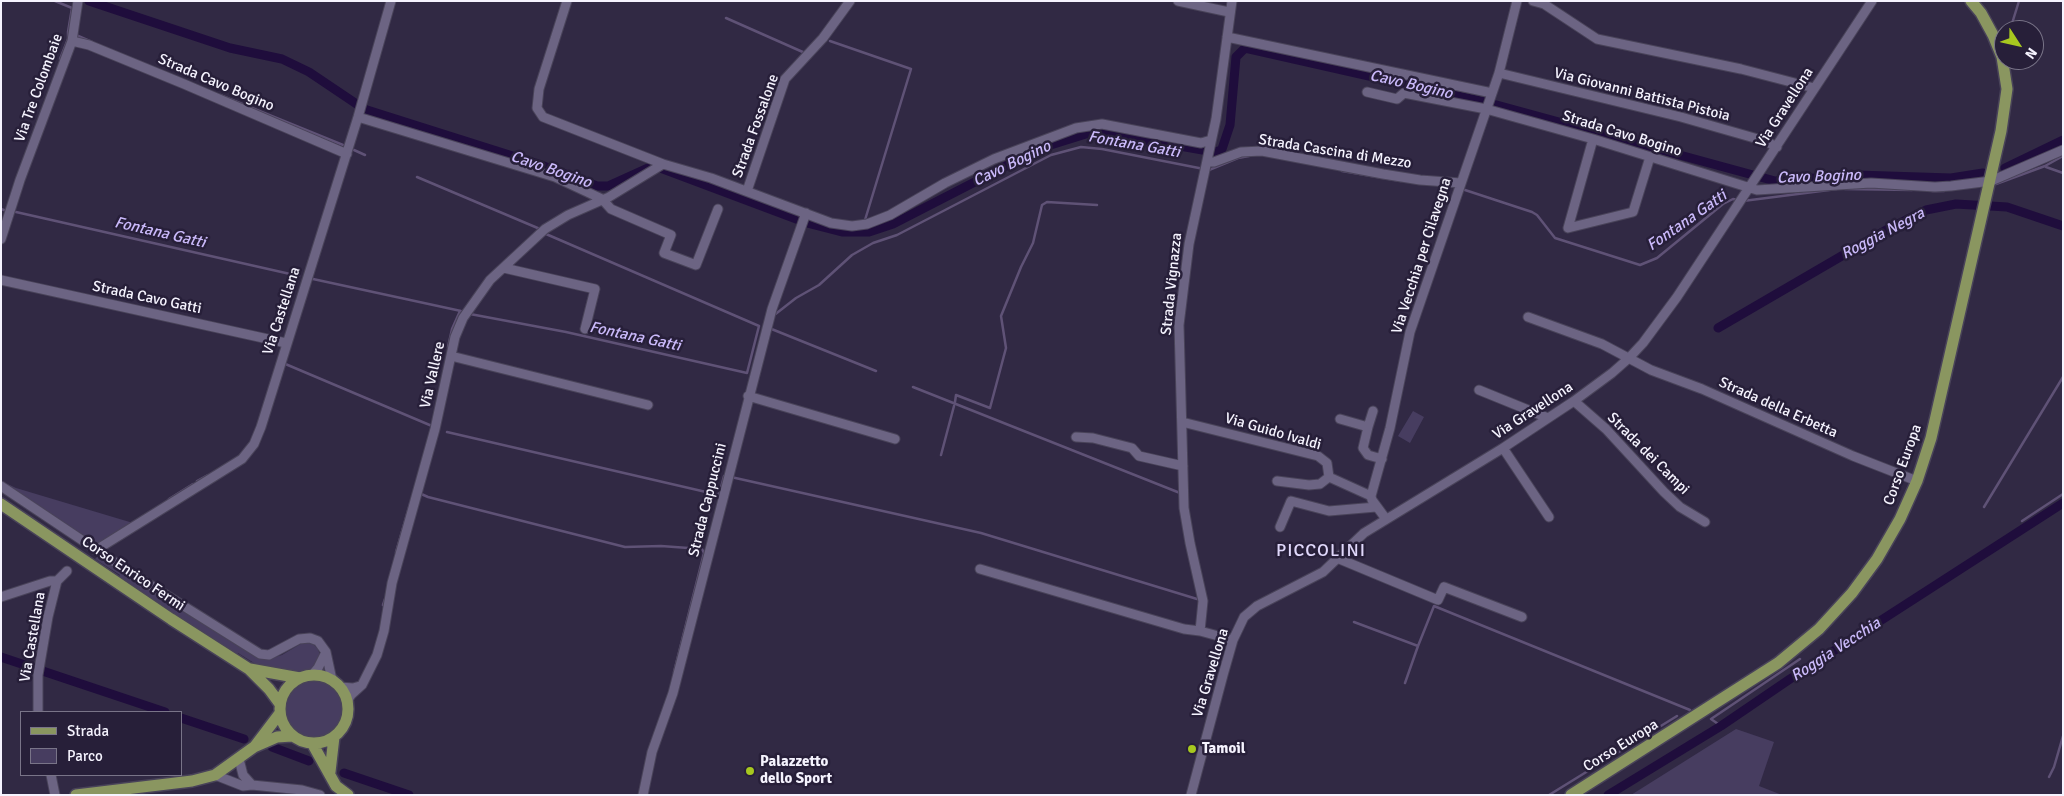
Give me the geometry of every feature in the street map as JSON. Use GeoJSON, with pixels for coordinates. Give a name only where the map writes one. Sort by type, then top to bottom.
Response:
{"type":"FeatureCollection","features":[{"type":"Feature","properties":{"kind":"main road","name":"Corso Europa"},"geometry":{"type":"LineString","coordinates":[[1570,795],[1778,663],[1819,629],[1852,593],[1877,559],[1900,519],[1917,481],[1931,438],[1987,199],[2001,130],[2006,89],[2002,57],[1994,35],[1981,13],[1971,1]]}},
{"type":"Feature","properties":{"kind":"main road","name":"Corso Enrico Fermi"},"geometry":{"type":"LineString","coordinates":[[1,504],[171,619],[249,669],[269,689],[280,709]]}},
{"type":"Feature","properties":{"kind":"main road","name":"Corso Enrico Fermi"},"geometry":{"type":"LineString","coordinates":[[249,669],[300,678]]}},
{"type":"Feature","properties":{"kind":"main road"},"geometry":{"type":"LineString","coordinates":[[76,795],[192,781],[215,775],[239,760],[254,747],[280,709],[286,689],[300,678],[312,675],[336,683],[347,701],[348,711],[346,721],[334,737],[324,742],[312,744],[292,736],[284,726],[280,709]]}},
{"type":"Feature","properties":{"kind":"main road"},"geometry":{"type":"LineString","coordinates":[[254,747],[277,737],[292,736]]}},
{"type":"Feature","properties":{"kind":"main road"},"geometry":{"type":"LineString","coordinates":[[330,772],[334,737]]}},
{"type":"Feature","properties":{"kind":"main road"},"geometry":{"type":"LineString","coordinates":[[312,744],[330,772],[336,786],[348,795]]}},
{"type":"Feature","properties":{"kind":"street","name":"Via Castellana"},"geometry":{"type":"LineString","coordinates":[[96,550],[242,459],[254,444],[347,154],[391,1]]}},
{"type":"Feature","properties":{"kind":"street","name":"Strada Cascina di Mezzo"},"geometry":{"type":"LineString","coordinates":[[567,1],[539,89],[538,112],[549,120],[663,165],[686,170],[747,191],[831,223],[852,226],[867,224],[890,215],[945,183],[994,159],[1076,128],[1102,124],[1201,143],[1208,157],[1214,162],[1241,152],[1262,151],[1392,176],[1461,183]]}},
{"type":"Feature","properties":{"kind":"street","name":"Strada Fossalone"},"geometry":{"type":"LineString","coordinates":[[747,191],[785,79],[823,38],[850,1]]}},
{"type":"Feature","properties":{"kind":"street"},"geometry":{"type":"LineString","coordinates":[[1178,1],[1230,12]]}},
{"type":"Feature","properties":{"kind":"street","name":"Strada Vignazza"},"geometry":{"type":"LineString","coordinates":[[1200,631],[1203,601],[1184,508],[1180,324],[1189,244],[1216,119],[1232,1]]}},
{"type":"Feature","properties":{"kind":"street"},"geometry":{"type":"LineString","coordinates":[[1516,6],[1532,1],[1543,3],[1597,39],[1741,69],[1814,88]]}},
{"type":"Feature","properties":{"kind":"street","name":"Via Gravellona"},"geometry":{"type":"LineString","coordinates":[[1191,795],[1233,640],[1244,617],[1257,606],[1323,572],[1364,533],[1503,448],[1574,401],[1630,358],[1661,319],[1760,174],[1872,1]]}},
{"type":"Feature","properties":{"kind":"street","name":"Via Tre Colombaie"},"geometry":{"type":"LineString","coordinates":[[1,239],[20,180],[72,41],[77,2]]}},
{"type":"Feature","properties":{"kind":"street","name":"Via Vecchia per Cilavegna"},"geometry":{"type":"LineString","coordinates":[[1372,496],[1410,332],[1498,73],[1516,6]]}},
{"type":"Feature","properties":{"kind":"street"},"geometry":{"type":"LineString","coordinates":[[1227,37],[1491,94]]}},
{"type":"Feature","properties":{"kind":"street","name":"Strada Cavo Bogino"},"geometry":{"type":"LineString","coordinates":[[72,41],[88,45],[132,63],[347,154]]}},
{"type":"Feature","properties":{"kind":"street","name":"Via Giovanni Battista Pistoia"},"geometry":{"type":"LineString","coordinates":[[1498,73],[1681,117],[1765,141],[1777,147]]}},
{"type":"Feature","properties":{"kind":"street","name":"Strada Cavo Bogino"},"geometry":{"type":"LineString","coordinates":[[1367,92],[1398,99],[1404,93],[1486,109],[1752,185],[1758,190],[1871,183],[1936,187],[1991,181],[2063,150]]}},
{"type":"Feature","properties":{"kind":"street"},"geometry":{"type":"LineString","coordinates":[[359,115],[555,176],[602,199],[611,209],[671,235],[664,253],[696,265],[718,209]]}},
{"type":"Feature","properties":{"kind":"street"},"geometry":{"type":"LineString","coordinates":[[1593,139],[1568,228],[1633,212],[1650,157]]}},
{"type":"Feature","properties":{"kind":"street","name":"Via Vallere"},"geometry":{"type":"LineString","coordinates":[[347,701],[362,685],[378,655],[392,583],[435,428],[451,356],[463,318],[490,280],[545,229],[609,197],[663,165]]}},
{"type":"Feature","properties":{"kind":"street","name":"Strada Cappuccini"},"geometry":{"type":"LineString","coordinates":[[643,795],[652,752],[673,692],[748,396],[772,310],[806,213]]}},
{"type":"Feature","properties":{"kind":"street"},"geometry":{"type":"LineString","coordinates":[[504,268],[595,289],[585,329]]}},
{"type":"Feature","properties":{"kind":"street","name":"Strada Cavo Gatti"},"geometry":{"type":"LineString","coordinates":[[1,280],[286,343]]}},
{"type":"Feature","properties":{"kind":"street","name":"Strada della Erbetta"},"geometry":{"type":"LineString","coordinates":[[1528,317],[1602,344],[1650,370],[1702,389],[1853,456],[1917,481]]}},
{"type":"Feature","properties":{"kind":"street"},"geometry":{"type":"LineString","coordinates":[[451,356],[648,406]]}},
{"type":"Feature","properties":{"kind":"street"},"geometry":{"type":"LineString","coordinates":[[1479,390],[1548,418]]}},
{"type":"Feature","properties":{"kind":"street"},"geometry":{"type":"LineString","coordinates":[[748,396],[895,439]]}},
{"type":"Feature","properties":{"kind":"street","name":"Strada dei Campi"},"geometry":{"type":"LineString","coordinates":[[1574,401],[1606,429],[1680,507],[1706,522]]}},
{"type":"Feature","properties":{"kind":"street"},"geometry":{"type":"LineString","coordinates":[[1373,411],[1363,448],[1368,455],[1382,459]]}},
{"type":"Feature","properties":{"kind":"street"},"geometry":{"type":"LineString","coordinates":[[1340,419],[1368,427]]}},
{"type":"Feature","properties":{"kind":"street","name":"Via Guido Ivaldi"},"geometry":{"type":"LineString","coordinates":[[1182,422],[1318,456],[1327,463],[1329,477]]}},
{"type":"Feature","properties":{"kind":"street"},"geometry":{"type":"LineString","coordinates":[[1076,437],[1093,438],[1132,448],[1140,456],[1183,466]]}},
{"type":"Feature","properties":{"kind":"street"},"geometry":{"type":"LineString","coordinates":[[1503,448],[1549,517]]}},
{"type":"Feature","properties":{"kind":"street"},"geometry":{"type":"LineString","coordinates":[[1277,481],[1309,485],[1320,484],[1329,477],[1372,496],[1376,507],[1386,519]]}},
{"type":"Feature","properties":{"kind":"street"},"geometry":{"type":"LineString","coordinates":[[1,486],[96,550],[260,654],[269,655],[299,639],[310,638],[318,641],[326,652],[336,683],[353,688],[362,685]]}},
{"type":"Feature","properties":{"kind":"street"},"geometry":{"type":"LineString","coordinates":[[1280,527],[1291,501],[1329,511],[1376,507]]}},
{"type":"Feature","properties":{"kind":"street"},"geometry":{"type":"LineString","coordinates":[[1337,558],[1438,600],[1444,587],[1522,617]]}},
{"type":"Feature","properties":{"kind":"street"},"geometry":{"type":"LineString","coordinates":[[980,569],[1175,626],[1233,640]]}},
{"type":"Feature","properties":{"kind":"street","name":"Via Castellana"},"geometry":{"type":"LineString","coordinates":[[38,711],[40,663],[57,582],[67,571]]}},
{"type":"Feature","properties":{"kind":"street"},"geometry":{"type":"LineString","coordinates":[[1,597],[50,581],[57,582]]}},
{"type":"Feature","properties":{"kind":"street"},"geometry":{"type":"LineString","coordinates":[[312,675],[326,652]]}},
{"type":"Feature","properties":{"kind":"street"},"geometry":{"type":"LineString","coordinates":[[239,760],[243,776],[252,785]]}},
{"type":"Feature","properties":{"kind":"street"},"geometry":{"type":"LineString","coordinates":[[215,775],[243,786],[252,785],[302,790],[320,795]]}},
{"type":"Feature","properties":{"kind":"street"},"geometry":{"type":"LineString","coordinates":[[51,776],[55,795]]}},
{"type":"Feature","properties":{"kind":"green space"},"geometry":{"type":"Polygon","coordinates":[[[1413,411],[1424,417],[1410,443],[1398,436],[1413,411]]]}},
{"type":"Feature","properties":{"kind":"green space"},"geometry":{"type":"Polygon","coordinates":[[[1,481],[16,488],[133,523],[97,545],[92,544],[1,481]]]}},
{"type":"Feature","properties":{"kind":"green space"},"geometry":{"type":"Polygon","coordinates":[[[98,556],[267,659],[282,655],[302,643],[312,643],[318,649],[320,655],[315,666],[310,670],[298,672],[262,668],[238,653],[236,655],[119,577],[120,575],[95,559],[98,556]]]}},
{"type":"Feature","properties":{"kind":"green space"},"geometry":{"type":"Polygon","coordinates":[[[309,681],[321,681],[336,689],[344,704],[344,716],[336,731],[321,739],[309,739],[294,731],[286,716],[286,704],[294,689],[309,681]]]}},
{"type":"Feature","properties":{"kind":"green space"},"geometry":{"type":"Polygon","coordinates":[[[1736,729],[1774,742],[1759,786],[1782,795],[1631,795],[1736,729]]]}},
{"type":"Feature","properties":{"kind":"waterway"},"geometry":{"type":"LineString","coordinates":[[55,1],[72,8],[68,32]]}},
{"type":"Feature","properties":{"kind":"waterway","name":"Cavo Bogino"},"geometry":{"type":"LineString","coordinates":[[89,1],[230,48],[282,59],[309,72],[364,109],[541,165],[597,186],[608,186],[655,166],[807,223],[842,232],[869,232],[893,224],[1041,148],[1089,133],[1106,133],[1214,152],[1219,151],[1222,149],[1230,125],[1236,57],[1245,48],[1493,104],[1775,181],[1856,175],[1951,178],[1983,173]]}},
{"type":"Feature","properties":{"kind":"waterway"},"geometry":{"type":"LineString","coordinates":[[2013,20],[2019,1]]}},
{"type":"Feature","properties":{"kind":"waterway"},"geometry":{"type":"LineString","coordinates":[[726,18],[805,53]]}},
{"type":"Feature","properties":{"kind":"waterway"},"geometry":{"type":"LineString","coordinates":[[60,59],[68,39],[68,32]]}},
{"type":"Feature","properties":{"kind":"waterway"},"geometry":{"type":"LineString","coordinates":[[76,35],[92,42]]}},
{"type":"Feature","properties":{"kind":"waterway"},"geometry":{"type":"LineString","coordinates":[[830,41],[911,69],[865,220]]}},
{"type":"Feature","properties":{"kind":"waterway"},"geometry":{"type":"LineString","coordinates":[[220,95],[343,145]]}},
{"type":"Feature","properties":{"kind":"waterway","name":"Cavo Bogino"},"geometry":{"type":"LineString","coordinates":[[2005,168],[2063,140]]}},
{"type":"Feature","properties":{"kind":"waterway","name":"Fontana Gatti"},"geometry":{"type":"LineString","coordinates":[[773,316],[796,298],[819,285],[852,255],[873,243],[897,235],[1051,155],[1081,147],[1102,149],[1209,170],[1238,158],[1249,156]]}},
{"type":"Feature","properties":{"kind":"waterway"},"geometry":{"type":"LineString","coordinates":[[354,150],[365,155]]}},
{"type":"Feature","properties":{"kind":"waterway","name":"Fontana Gatti"},"geometry":{"type":"LineString","coordinates":[[1996,184],[2045,166],[2063,156]]}},
{"type":"Feature","properties":{"kind":"waterway","name":"Fontana Gatti"},"geometry":{"type":"LineString","coordinates":[[2046,167],[2063,173]]}},
{"type":"Feature","properties":{"kind":"waterway","name":"Fontana Gatti"},"geometry":{"type":"LineString","coordinates":[[1342,171],[1401,181]]}},
{"type":"Feature","properties":{"kind":"waterway"},"geometry":{"type":"LineString","coordinates":[[417,177],[540,229]]}},
{"type":"Feature","properties":{"kind":"waterway","name":"Fontana Gatti"},"geometry":{"type":"LineString","coordinates":[[1446,186],[1455,187]]}},
{"type":"Feature","properties":{"kind":"waterway","name":"Fontana Gatti"},"geometry":{"type":"LineString","coordinates":[[1743,201],[1837,189]]}},
{"type":"Feature","properties":{"kind":"waterway","name":"Fontana Gatti"},"geometry":{"type":"LineString","coordinates":[[1845,189],[1912,190]]}},
{"type":"Feature","properties":{"kind":"waterway","name":"Fontana Gatti"},"geometry":{"type":"LineString","coordinates":[[1465,190],[1532,212],[1537,215],[1555,238],[1640,265],[1657,258],[1723,204],[1733,199],[1738,200]]}},
{"type":"Feature","properties":{"kind":"waterway","name":"Fontana Gatti"},"geometry":{"type":"LineString","coordinates":[[1932,191],[1944,191]]}},
{"type":"Feature","properties":{"kind":"waterway"},"geometry":{"type":"LineString","coordinates":[[955,402],[956,395],[990,408],[1006,348],[1001,316],[1033,243],[1042,205],[1047,202],[1097,205]]}},
{"type":"Feature","properties":{"kind":"waterway","name":"Roggia Negra"},"geometry":{"type":"LineString","coordinates":[[1718,328],[1888,229],[1926,210],[1956,204],[2007,207],[2063,226]]}},
{"type":"Feature","properties":{"kind":"waterway","name":"Fontana Gatti"},"geometry":{"type":"LineString","coordinates":[[1,209],[7,211]]}},
{"type":"Feature","properties":{"kind":"waterway","name":"Fontana Gatti"},"geometry":{"type":"LineString","coordinates":[[16,212],[299,276]]}},
{"type":"Feature","properties":{"kind":"waterway","name":"Fontana Gatti"},"geometry":{"type":"LineString","coordinates":[[470,314],[566,332],[747,373],[759,326],[546,234]]}},
{"type":"Feature","properties":{"kind":"waterway","name":"Fontana Gatti"},"geometry":{"type":"LineString","coordinates":[[313,279],[461,311]]}},
{"type":"Feature","properties":{"kind":"waterway"},"geometry":{"type":"LineString","coordinates":[[448,347],[452,329],[460,311]]}},
{"type":"Feature","properties":{"kind":"waterway"},"geometry":{"type":"LineString","coordinates":[[769,328],[876,371]]}},
{"type":"Feature","properties":{"kind":"waterway"},"geometry":{"type":"LineString","coordinates":[[283,363],[432,426]]}},
{"type":"Feature","properties":{"kind":"waterway"},"geometry":{"type":"LineString","coordinates":[[1984,507],[2063,377]]}},
{"type":"Feature","properties":{"kind":"waterway"},"geometry":{"type":"LineString","coordinates":[[913,387],[1180,493]]}},
{"type":"Feature","properties":{"kind":"waterway"},"geometry":{"type":"LineString","coordinates":[[941,455],[954,406]]}},
{"type":"Feature","properties":{"kind":"waterway"},"geometry":{"type":"LineString","coordinates":[[447,432],[719,495],[724,476]]}},
{"type":"Feature","properties":{"kind":"waterway"},"geometry":{"type":"LineString","coordinates":[[197,481],[208,475]]}},
{"type":"Feature","properties":{"kind":"waterway"},"geometry":{"type":"LineString","coordinates":[[731,477],[981,533],[1197,599]]}},
{"type":"Feature","properties":{"kind":"waterway"},"geometry":{"type":"LineString","coordinates":[[169,499],[193,484]]}},
{"type":"Feature","properties":{"kind":"waterway"},"geometry":{"type":"LineString","coordinates":[[419,493],[428,497],[625,547],[661,546],[702,549],[704,553],[674,672]]}},
{"type":"Feature","properties":{"kind":"waterway"},"geometry":{"type":"LineString","coordinates":[[2022,521],[2063,494]]}},
{"type":"Feature","properties":{"kind":"waterway","name":"Roggia Vecchia"},"geometry":{"type":"LineString","coordinates":[[1608,795],[1721,726],[1790,679],[2063,503]]}},
{"type":"Feature","properties":{"kind":"waterway"},"geometry":{"type":"LineString","coordinates":[[396,552],[410,504]]}},
{"type":"Feature","properties":{"kind":"waterway"},"geometry":{"type":"LineString","coordinates":[[383,605],[385,599]]}},
{"type":"Feature","properties":{"kind":"waterway"},"geometry":{"type":"LineString","coordinates":[[1354,622],[1418,646],[1434,606],[1690,710]]}},
{"type":"Feature","properties":{"kind":"waterway"},"geometry":{"type":"LineString","coordinates":[[1405,683],[1418,646]]}},
{"type":"Feature","properties":{"kind":"waterway"},"geometry":{"type":"LineString","coordinates":[[1,657],[162,711]]}},
{"type":"Feature","properties":{"kind":"waterway"},"geometry":{"type":"LineString","coordinates":[[1721,726],[1711,719],[1800,659]]}},
{"type":"Feature","properties":{"kind":"waterway"},"geometry":{"type":"LineString","coordinates":[[1549,795],[1677,716]]}},
{"type":"Feature","properties":{"kind":"waterway"},"geometry":{"type":"LineString","coordinates":[[182,718],[244,739]]}},
{"type":"Feature","properties":{"kind":"waterway"},"geometry":{"type":"LineString","coordinates":[[2049,777],[2054,767],[2063,736]]}},
{"type":"Feature","properties":{"kind":"waterway"},"geometry":{"type":"LineString","coordinates":[[272,747],[309,761]]}},
{"type":"Feature","properties":{"kind":"waterway"},"geometry":{"type":"LineString","coordinates":[[344,773],[409,795]]}},
{"type":"Feature","properties":{"kind":"place","name":"Tamoil"},"geometry":{"type":"Point","coordinates":[1192,749]}},
{"type":"Feature","properties":{"kind":"place","name":"Palazzetto dello Sport"},"geometry":{"type":"Point","coordinates":[750,771]}},
{"type":"Feature","properties":{"kind":"district","name":"PICCOLINI"},"geometry":{"type":"Point","coordinates":[1321,551]}}]}
